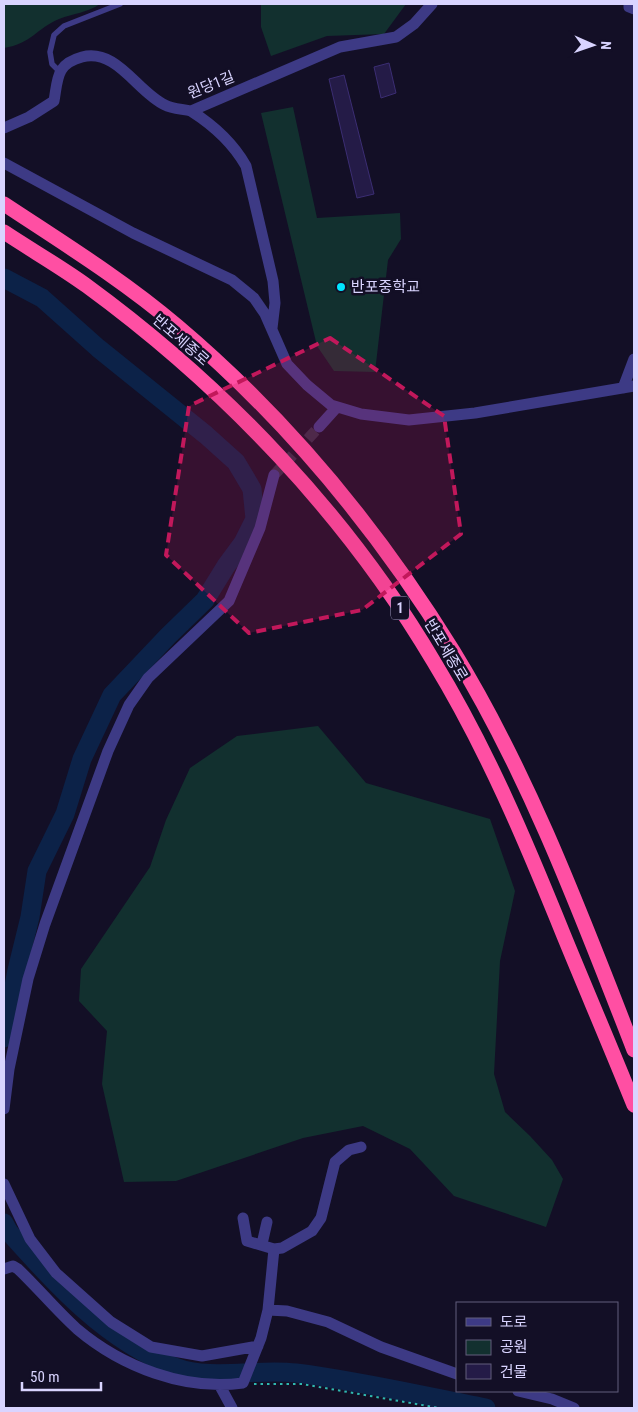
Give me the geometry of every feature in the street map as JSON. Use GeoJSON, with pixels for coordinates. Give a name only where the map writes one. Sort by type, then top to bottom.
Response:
{"type":"FeatureCollection","features":[{"type":"Feature","properties":{"kind":"highway","name":"반포세종로"},"geometry":{"type":"LineString","coordinates":[[4,204],[101,268],[176,325],[243,386],[305,449],[363,519],[453,652],[497,731],[552,848],[634,1050]]}},
{"type":"Feature","properties":{"kind":"highway","name":"반포세종로"},"geometry":{"type":"LineString","coordinates":[[4,232],[86,286],[161,344],[225,402],[284,462],[344,531],[389,590],[435,662],[506,799],[634,1105]]}},
{"type":"Feature","properties":{"kind":"street","name":"원당1길"},"geometry":{"type":"LineString","coordinates":[[59,71],[69,61],[91,55],[110,60],[165,105],[191,111],[340,47],[396,38],[414,24],[432,4]]}},
{"type":"Feature","properties":{"kind":"street"},"geometry":{"type":"LineString","coordinates":[[629,4],[629,7],[634,9]]}},
{"type":"Feature","properties":{"kind":"street"},"geometry":{"type":"LineString","coordinates":[[4,128],[30,117],[54,101],[59,71]]}},
{"type":"Feature","properties":{"kind":"street"},"geometry":{"type":"LineString","coordinates":[[191,111],[210,123],[238,152],[246,166],[273,281],[275,303],[272,330]]}},
{"type":"Feature","properties":{"kind":"street"},"geometry":{"type":"LineString","coordinates":[[4,163],[133,233],[232,280],[254,298],[265,314],[287,364],[307,385],[331,405],[337,407],[361,414],[409,420],[475,413],[629,387],[634,360]]}},
{"type":"Feature","properties":{"kind":"street"},"geometry":{"type":"LineString","coordinates":[[319,427],[337,407]]}},
{"type":"Feature","properties":{"kind":"street"},"geometry":{"type":"LineString","coordinates":[[4,1109],[28,979],[45,924],[108,751],[129,705],[148,678],[229,601],[260,528],[274,475]]}},
{"type":"Feature","properties":{"kind":"street"},"geometry":{"type":"LineString","coordinates":[[243,1218],[247,1241],[274,1249],[282,1248],[312,1231],[321,1218],[335,1162],[349,1150],[361,1147]]}},
{"type":"Feature","properties":{"kind":"street"},"geometry":{"type":"LineString","coordinates":[[4,1184],[30,1239],[56,1273],[111,1322],[151,1347],[202,1356],[257,1350]]}},
{"type":"Feature","properties":{"kind":"street"},"geometry":{"type":"LineString","coordinates":[[262,1244],[267,1222]]}},
{"type":"Feature","properties":{"kind":"street"},"geometry":{"type":"LineString","coordinates":[[4,1269],[13,1266],[18,1269],[78,1330],[121,1358],[137,1366],[190,1384],[220,1386],[244,1379],[257,1350],[268,1310],[274,1249]]}},
{"type":"Feature","properties":{"kind":"street"},"geometry":{"type":"LineString","coordinates":[[268,1310],[294,1313],[328,1322],[381,1346],[456,1374]]}},
{"type":"Feature","properties":{"kind":"street"},"geometry":{"type":"LineString","coordinates":[[220,1386],[232,1408]]}},
{"type":"Feature","properties":{"kind":"street"},"geometry":{"type":"LineString","coordinates":[[522,1392],[552,1399],[574,1408]]}},
{"type":"Feature","properties":{"kind":"lane"},"geometry":{"type":"LineString","coordinates":[[59,71],[52,64],[50,52],[54,36],[64,26],[120,4]]}},
{"type":"Feature","properties":{"kind":"path"},"geometry":{"type":"LineString","coordinates":[[244,1379],[257,1384],[288,1382],[439,1408]]}},
{"type":"Feature","properties":{"kind":"highlighted area"},"geometry":{"type":"Polygon","coordinates":[[[330,338],[444,416],[461,534],[362,610],[249,633],[166,555],[189,406],[330,338]]]}},
{"type":"Feature","properties":{"kind":"green space"},"geometry":{"type":"Polygon","coordinates":[[[4,4],[100,4],[59,19],[21,43],[4,48],[4,4]]]}},
{"type":"Feature","properties":{"kind":"green space"},"geometry":{"type":"Polygon","coordinates":[[[261,4],[406,4],[384,34],[327,36],[271,56],[261,27],[261,4]]]}},
{"type":"Feature","properties":{"kind":"green space"},"geometry":{"type":"Polygon","coordinates":[[[293,107],[317,218],[400,213],[401,239],[388,260],[375,372],[334,371],[317,346],[261,113],[293,107]]]}},
{"type":"Feature","properties":{"kind":"green space"},"geometry":{"type":"Polygon","coordinates":[[[318,726],[366,783],[490,819],[515,891],[500,961],[494,1074],[505,1112],[552,1160],[563,1179],[546,1227],[454,1196],[410,1149],[363,1126],[303,1138],[176,1181],[124,1182],[102,1084],[107,1031],[79,1001],[81,969],[150,867],[166,820],[190,768],[237,736],[318,726]]]}},
{"type":"Feature","properties":{"kind":"building"},"geometry":{"type":"Polygon","coordinates":[[[389,63],[396,93],[381,98],[374,67],[389,63]]]}},
{"type":"Feature","properties":{"kind":"building"},"geometry":{"type":"Polygon","coordinates":[[[344,75],[374,194],[357,198],[329,79],[344,75]]]}},
{"type":"Feature","properties":{"kind":"waterway"},"geometry":{"type":"LineString","coordinates":[[4,278],[42,298],[98,348],[206,435],[236,462],[252,489],[255,519],[243,543],[205,600],[112,695],[82,759],[65,814],[37,871],[30,917],[17,970],[4,1038]]}},
{"type":"Feature","properties":{"kind":"waterway"},"geometry":{"type":"LineString","coordinates":[[4,1223],[9,1232],[45,1272],[84,1310],[127,1342],[150,1356],[175,1367],[189,1371],[219,1374],[281,1372],[320,1376],[486,1408]]}},
{"type":"Feature","properties":{"kind":"tunnel"},"geometry":{"type":"LineString","coordinates":[[274,475],[319,427]]}},
{"type":"Feature","properties":{"kind":"place","name":"반포중학교"},"geometry":{"type":"Point","coordinates":[341,287]}}]}
